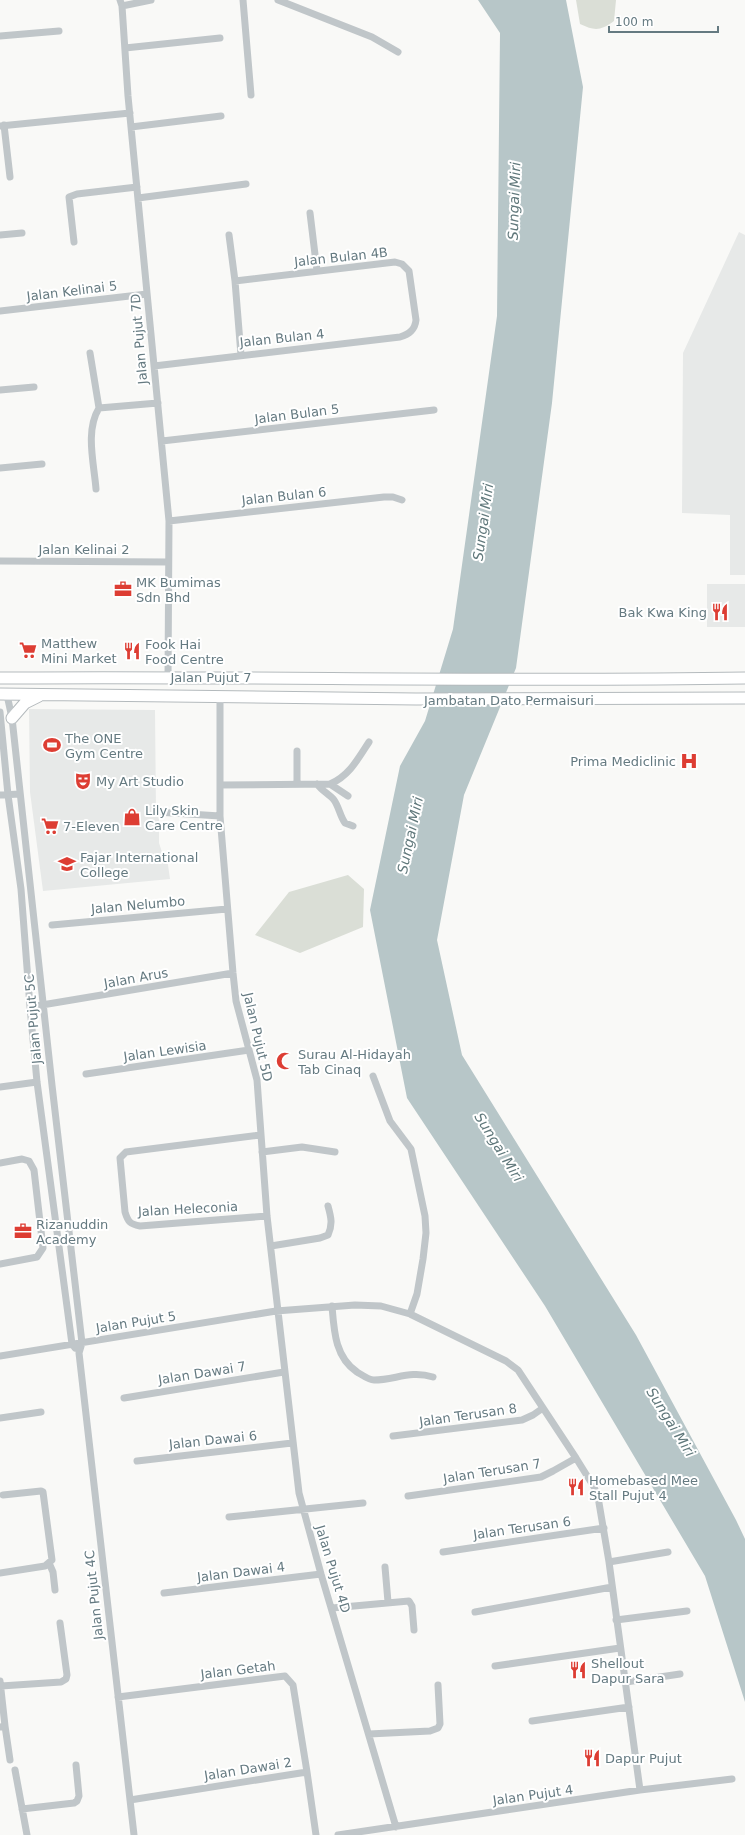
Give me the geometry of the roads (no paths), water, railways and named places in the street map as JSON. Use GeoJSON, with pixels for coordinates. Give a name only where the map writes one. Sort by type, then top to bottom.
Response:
{"type":"FeatureCollection","features":[{"type":"Feature","properties":{"kind":"main road","name":"Jalan Pujut 7"},"geometry":{"type":"LineString","coordinates":[[0,678],[168,677],[423,679]]}},
{"type":"Feature","properties":{"kind":"main road","name":"Jambatan Dato Permaisuri"},"geometry":{"type":"LineString","coordinates":[[423,679],[589,680],[745,678]]}},
{"type":"Feature","properties":{"kind":"main road","name":"Jalan Pujut 7"},"geometry":{"type":"LineString","coordinates":[[2,692],[39,696],[416,699]]}},
{"type":"Feature","properties":{"kind":"main road"},"geometry":{"type":"LineString","coordinates":[[12,718],[25,704],[39,696]]}},
{"type":"Feature","properties":{"kind":"main road","name":"Jambatan Dato Permaisuri"},"geometry":{"type":"LineString","coordinates":[[416,699],[602,700],[745,698]]}},
{"type":"Feature","properties":{"kind":"street"},"geometry":{"type":"LineString","coordinates":[[121,3],[151,0]]}},
{"type":"Feature","properties":{"kind":"street"},"geometry":{"type":"LineString","coordinates":[[243,0],[251,95]]}},
{"type":"Feature","properties":{"kind":"street"},"geometry":{"type":"LineString","coordinates":[[278,0],[372,37],[398,52]]}},
{"type":"Feature","properties":{"kind":"street","name":"Jalan Pujut 7D"},"geometry":{"type":"LineString","coordinates":[[121,3],[131,127],[169,521],[168,677]]}},
{"type":"Feature","properties":{"kind":"street"},"geometry":{"type":"LineString","coordinates":[[0,36],[59,31]]}},
{"type":"Feature","properties":{"kind":"street"},"geometry":{"type":"LineString","coordinates":[[125,48],[220,38]]}},
{"type":"Feature","properties":{"kind":"street"},"geometry":{"type":"LineString","coordinates":[[10,177],[2,125],[130,113]]}},
{"type":"Feature","properties":{"kind":"street"},"geometry":{"type":"LineString","coordinates":[[131,127],[222,116]]}},
{"type":"Feature","properties":{"kind":"street"},"geometry":{"type":"LineString","coordinates":[[138,198],[246,184]]}},
{"type":"Feature","properties":{"kind":"street"},"geometry":{"type":"LineString","coordinates":[[74,242],[69,197],[77,194],[137,187]]}},
{"type":"Feature","properties":{"kind":"street"},"geometry":{"type":"LineString","coordinates":[[310,214],[317,271]]}},
{"type":"Feature","properties":{"kind":"street"},"geometry":{"type":"LineString","coordinates":[[0,235],[22,233]]}},
{"type":"Feature","properties":{"kind":"street"},"geometry":{"type":"LineString","coordinates":[[229,235],[235,281],[241,354]]}},
{"type":"Feature","properties":{"kind":"street","name":"Jalan Bulan 4B"},"geometry":{"type":"LineString","coordinates":[[235,281],[394,262],[402,264],[409,271],[416,320],[412,331]]}},
{"type":"Feature","properties":{"kind":"street","name":"Jalan Kelinai 5"},"geometry":{"type":"LineString","coordinates":[[0,311],[147,294]]}},
{"type":"Feature","properties":{"kind":"street","name":"Jalan Bulan 4"},"geometry":{"type":"LineString","coordinates":[[154,366],[241,354],[400,337],[412,331]]}},
{"type":"Feature","properties":{"kind":"street"},"geometry":{"type":"LineString","coordinates":[[90,353],[99,408],[94,416],[92,427],[96,489]]}},
{"type":"Feature","properties":{"kind":"street"},"geometry":{"type":"LineString","coordinates":[[0,390],[34,387]]}},
{"type":"Feature","properties":{"kind":"street"},"geometry":{"type":"LineString","coordinates":[[99,408],[158,403]]}},
{"type":"Feature","properties":{"kind":"street","name":"Jalan Bulan 5"},"geometry":{"type":"LineString","coordinates":[[162,441],[434,410]]}},
{"type":"Feature","properties":{"kind":"street"},"geometry":{"type":"LineString","coordinates":[[0,468],[42,464]]}},
{"type":"Feature","properties":{"kind":"street","name":"Jalan Bulan 6"},"geometry":{"type":"LineString","coordinates":[[169,521],[384,497],[393,497],[402,500]]}},
{"type":"Feature","properties":{"kind":"street","name":"Jalan Kelinai 2"},"geometry":{"type":"LineString","coordinates":[[0,561],[168,562]]}},
{"type":"Feature","properties":{"kind":"street","name":"Jalan Pujut 5C"},"geometry":{"type":"LineString","coordinates":[[2,692],[12,718],[44,1006],[51,1084],[82,1343]]}},
{"type":"Feature","properties":{"kind":"street","name":"Jalan Pujut 5D"},"geometry":{"type":"LineString","coordinates":[[220,697],[220,816],[227,909],[236,1001],[257,1080],[260,1135],[276,1311]]}},
{"type":"Feature","properties":{"kind":"street","name":"Jalan Pujut 5C"},"geometry":{"type":"LineString","coordinates":[[0,712],[8,795],[21,889],[37,1082],[72,1344]]}},
{"type":"Feature","properties":{"kind":"street"},"geometry":{"type":"LineString","coordinates":[[220,785],[330,784],[339,780],[349,772],[369,742]]}},
{"type":"Feature","properties":{"kind":"street"},"geometry":{"type":"LineString","coordinates":[[297,751],[297,784]]}},
{"type":"Feature","properties":{"kind":"street"},"geometry":{"type":"LineString","coordinates":[[6,762],[17,760]]}},
{"type":"Feature","properties":{"kind":"street"},"geometry":{"type":"LineString","coordinates":[[317,784],[322,791],[332,798],[338,806],[345,823],[353,826]]}},
{"type":"Feature","properties":{"kind":"street"},"geometry":{"type":"LineString","coordinates":[[330,784],[348,796]]}},
{"type":"Feature","properties":{"kind":"street"},"geometry":{"type":"LineString","coordinates":[[0,795],[20,794]]}},
{"type":"Feature","properties":{"kind":"street"},"geometry":{"type":"LineString","coordinates":[[157,812],[220,816]]}},
{"type":"Feature","properties":{"kind":"street"},"geometry":{"type":"LineString","coordinates":[[21,889],[31,888]]}},
{"type":"Feature","properties":{"kind":"street","name":"Jalan Nelumbo"},"geometry":{"type":"LineString","coordinates":[[52,925],[227,909]]}},
{"type":"Feature","properties":{"kind":"street","name":"Jalan Arus"},"geometry":{"type":"LineString","coordinates":[[30,1007],[44,1006],[233,973]]}},
{"type":"Feature","properties":{"kind":"street","name":"Jalan Lewisia"},"geometry":{"type":"LineString","coordinates":[[86,1074],[249,1050]]}},
{"type":"Feature","properties":{"kind":"street"},"geometry":{"type":"LineString","coordinates":[[373,1076],[390,1121],[411,1149],[425,1216],[426,1233],[423,1259],[417,1294],[410,1314]]}},
{"type":"Feature","properties":{"kind":"street"},"geometry":{"type":"LineString","coordinates":[[0,1087],[37,1082]]}},
{"type":"Feature","properties":{"kind":"street","name":"Jalan Heleconia"},"geometry":{"type":"LineString","coordinates":[[260,1135],[126,1152],[120,1158],[125,1212],[127,1220],[130,1224],[140,1226],[267,1216]]}},
{"type":"Feature","properties":{"kind":"street"},"geometry":{"type":"LineString","coordinates":[[262,1152],[302,1147],[335,1152]]}},
{"type":"Feature","properties":{"kind":"street"},"geometry":{"type":"LineString","coordinates":[[0,1163],[22,1159],[29,1161],[34,1170],[43,1248],[37,1257],[0,1264]]}},
{"type":"Feature","properties":{"kind":"street"},"geometry":{"type":"LineString","coordinates":[[271,1246],[320,1238],[328,1234],[331,1228],[332,1220],[328,1206]]}},
{"type":"Feature","properties":{"kind":"street"},"geometry":{"type":"LineString","coordinates":[[332,1306],[334,1332],[341,1355],[349,1367],[373,1380],[421,1373],[433,1376]]}},
{"type":"Feature","properties":{"kind":"street","name":"Jalan Pujut 5"},"geometry":{"type":"LineString","coordinates":[[0,1356],[276,1311],[332,1306],[381,1306],[410,1314],[506,1361],[518,1370],[594,1487],[604,1528],[640,1790]]}},
{"type":"Feature","properties":{"kind":"street","name":"Jalan Pujut 4D"},"geometry":{"type":"LineString","coordinates":[[276,1311],[292,1443],[302,1510],[396,1827]]}},
{"type":"Feature","properties":{"kind":"street"},"geometry":{"type":"LineString","coordinates":[[79,1353],[82,1343]]}},
{"type":"Feature","properties":{"kind":"street"},"geometry":{"type":"LineString","coordinates":[[72,1344],[79,1353]]}},
{"type":"Feature","properties":{"kind":"street","name":"Jalan Pujut 4C"},"geometry":{"type":"LineString","coordinates":[[79,1353],[134,1835]]}},
{"type":"Feature","properties":{"kind":"street","name":"Jalan Dawai 7"},"geometry":{"type":"LineString","coordinates":[[124,1398],[284,1372]]}},
{"type":"Feature","properties":{"kind":"street","name":"Jalan Terusan 8"},"geometry":{"type":"LineString","coordinates":[[393,1436],[522,1420],[543,1408]]}},
{"type":"Feature","properties":{"kind":"street"},"geometry":{"type":"LineString","coordinates":[[0,1418],[41,1412]]}},
{"type":"Feature","properties":{"kind":"street","name":"Jalan Dawai 6"},"geometry":{"type":"LineString","coordinates":[[137,1461],[292,1443]]}},
{"type":"Feature","properties":{"kind":"street","name":"Jalan Terusan 7"},"geometry":{"type":"LineString","coordinates":[[408,1496],[534,1478],[554,1472],[576,1458]]}},
{"type":"Feature","properties":{"kind":"street"},"geometry":{"type":"LineString","coordinates":[[0,1573],[45,1566],[52,1560],[43,1492],[3,1495]]}},
{"type":"Feature","properties":{"kind":"street"},"geometry":{"type":"LineString","coordinates":[[229,1517],[363,1503]]}},
{"type":"Feature","properties":{"kind":"street","name":"Jalan Terusan 6"},"geometry":{"type":"LineString","coordinates":[[444,1552],[604,1528]]}},
{"type":"Feature","properties":{"kind":"street"},"geometry":{"type":"LineString","coordinates":[[609,1562],[668,1552]]}},
{"type":"Feature","properties":{"kind":"street"},"geometry":{"type":"LineString","coordinates":[[49,1563],[53,1572],[56,1590]]}},
{"type":"Feature","properties":{"kind":"street"},"geometry":{"type":"LineString","coordinates":[[385,1567],[388,1602]]}},
{"type":"Feature","properties":{"kind":"street","name":"Jalan Dawai 4"},"geometry":{"type":"LineString","coordinates":[[164,1593],[321,1574]]}},
{"type":"Feature","properties":{"kind":"street"},"geometry":{"type":"LineString","coordinates":[[475,1612],[612,1587]]}},
{"type":"Feature","properties":{"kind":"street"},"geometry":{"type":"LineString","coordinates":[[332,1608],[388,1602],[409,1602],[412,1606],[414,1630]]}},
{"type":"Feature","properties":{"kind":"street"},"geometry":{"type":"LineString","coordinates":[[616,1620],[687,1611]]}},
{"type":"Feature","properties":{"kind":"street"},"geometry":{"type":"LineString","coordinates":[[0,1686],[61,1682],[66,1679],[67,1675],[60,1623]]}},
{"type":"Feature","properties":{"kind":"street"},"geometry":{"type":"LineString","coordinates":[[495,1666],[620,1648]]}},
{"type":"Feature","properties":{"kind":"street"},"geometry":{"type":"LineString","coordinates":[[626,1682],[680,1674]]}},
{"type":"Feature","properties":{"kind":"street","name":"Jalan Getah"},"geometry":{"type":"LineString","coordinates":[[118,1697],[285,1676],[293,1685],[307,1772]]}},
{"type":"Feature","properties":{"kind":"street"},"geometry":{"type":"LineString","coordinates":[[0,1680],[2,1726],[10,1760]]}},
{"type":"Feature","properties":{"kind":"street"},"geometry":{"type":"LineString","coordinates":[[369,1734],[430,1731],[438,1728],[440,1724],[438,1685]]}},
{"type":"Feature","properties":{"kind":"street"},"geometry":{"type":"LineString","coordinates":[[532,1721],[629,1707]]}},
{"type":"Feature","properties":{"kind":"street"},"geometry":{"type":"LineString","coordinates":[[22,1809],[74,1803],[78,1801],[79,1796],[76,1765]]}},
{"type":"Feature","properties":{"kind":"street"},"geometry":{"type":"LineString","coordinates":[[15,1770],[27,1835]]}},
{"type":"Feature","properties":{"kind":"street","name":"Jalan Dawai 2"},"geometry":{"type":"LineString","coordinates":[[130,1800],[307,1772],[316,1835]]}},
{"type":"Feature","properties":{"kind":"street","name":"Jalan Pujut 4"},"geometry":{"type":"LineString","coordinates":[[338,1835],[640,1790],[732,1779]]}},
{"type":"Feature","properties":{"kind":"water","name":"Sungai Miri"},"geometry":{"type":"Polygon","coordinates":[[[478,0],[566,0],[583,87],[552,403],[516,668],[464,795],[437,940],[462,1055],[636,1335],[745,1539],[745,1702],[705,1576],[545,1306],[407,1098],[370,910],[400,766],[425,721],[453,629],[497,316],[500,33],[478,0]]]}},
{"type":"Feature","properties":{"kind":"place","name":"MK Bumimas Sdn Bhd"},"geometry":{"type":"Point","coordinates":[123,589]}},
{"type":"Feature","properties":{"kind":"place","name":"Bak Kwa King"},"geometry":{"type":"Point","coordinates":[720,612]}},
{"type":"Feature","properties":{"kind":"place","name":"Matthew Mini Market"},"geometry":{"type":"Point","coordinates":[28,650]}},
{"type":"Feature","properties":{"kind":"place","name":"Fook Hai Food Centre"},"geometry":{"type":"Point","coordinates":[132,651]}},
{"type":"Feature","properties":{"kind":"place","name":"The ONE Gym Centre"},"geometry":{"type":"Point","coordinates":[52,745]}},
{"type":"Feature","properties":{"kind":"place","name":"Prima Mediclinic"},"geometry":{"type":"Point","coordinates":[689,761]}},
{"type":"Feature","properties":{"kind":"place","name":"My Art Studio"},"geometry":{"type":"Point","coordinates":[83,781]}},
{"type":"Feature","properties":{"kind":"place","name":"Lily Skin Care Centre"},"geometry":{"type":"Point","coordinates":[132,817]}},
{"type":"Feature","properties":{"kind":"place","name":"7-Eleven"},"geometry":{"type":"Point","coordinates":[50,826]}},
{"type":"Feature","properties":{"kind":"place","name":"Fajar International College"},"geometry":{"type":"Point","coordinates":[67,864]}},
{"type":"Feature","properties":{"kind":"place","name":"Surau Al-Hidayah Tab Cinaq"},"geometry":{"type":"Point","coordinates":[285,1061]}},
{"type":"Feature","properties":{"kind":"place","name":"Rizanuddin Academy"},"geometry":{"type":"Point","coordinates":[23,1231]}},
{"type":"Feature","properties":{"kind":"place","name":"Homebased Mee Stall Pujut 4"},"geometry":{"type":"Point","coordinates":[576,1487]}},
{"type":"Feature","properties":{"kind":"place","name":"Shellout Dapur Sara"},"geometry":{"type":"Point","coordinates":[578,1670]}},
{"type":"Feature","properties":{"kind":"place","name":"Dapur Pujut"},"geometry":{"type":"Point","coordinates":[592,1758]}}]}
